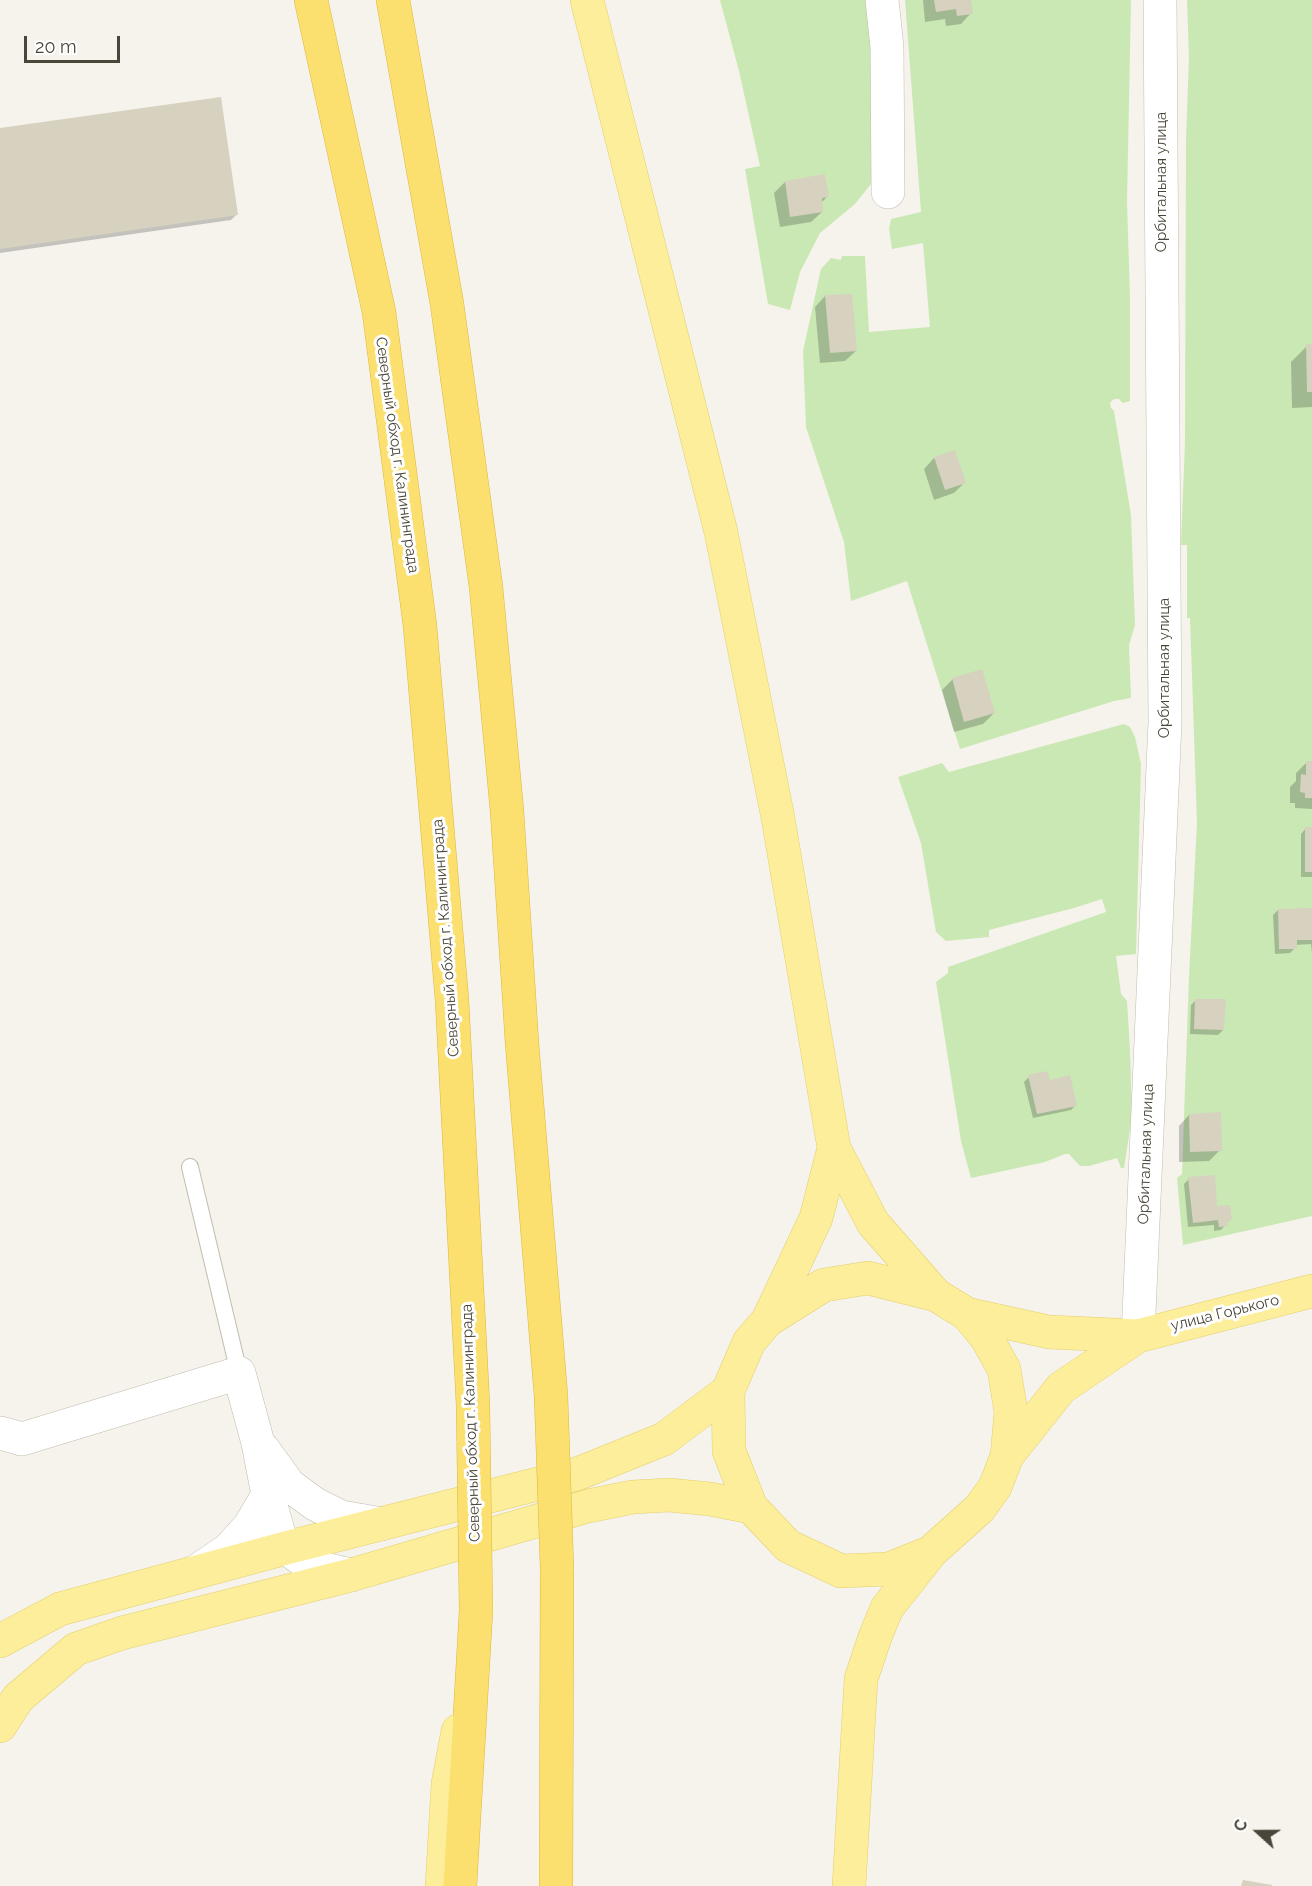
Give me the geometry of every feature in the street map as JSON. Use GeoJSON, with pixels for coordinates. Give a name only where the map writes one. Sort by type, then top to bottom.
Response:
{"type":"FeatureCollection","features":[{"type":"Feature","properties":{"kind":"highway","name":"Северный обход г. Калининграда"},"geometry":{"type":"LineString","coordinates":[[311,0],[379,312],[420,626],[452,1000],[473,1405],[475,1623],[460,1886]]}},
{"type":"Feature","properties":{"kind":"highway"},"geometry":{"type":"LineString","coordinates":[[393,0],[447,304],[486,587],[507,812],[522,1043],[550,1396],[557,1568],[556,1886]]}},
{"type":"Feature","properties":{"kind":"main road"},"geometry":{"type":"LineString","coordinates":[[587,0],[721,532],[778,818],[834,1148],[873,1223],[936,1295],[967,1314],[986,1337],[1004,1369],[1011,1412],[1007,1456],[995,1487],[980,1509],[932,1551],[887,1608],[861,1678],[849,1886]]}},
{"type":"Feature","properties":{"kind":"main road"},"geometry":{"type":"LineString","coordinates":[[768,1320],[816,1218],[834,1148]]}},
{"type":"Feature","properties":{"kind":"main road"},"geometry":{"type":"LineString","coordinates":[[932,1551],[890,1569],[841,1571],[788,1546],[751,1508],[729,1451],[728,1392],[748,1342],[768,1320],[824,1285],[868,1278],[936,1295]]}},
{"type":"Feature","properties":{"kind":"main road","name":"улица Горького"},"geometry":{"type":"LineString","coordinates":[[1138,1336],[1312,1291]]}},
{"type":"Feature","properties":{"kind":"main road"},"geometry":{"type":"LineString","coordinates":[[967,1314],[1049,1332],[1138,1336]]}},
{"type":"Feature","properties":{"kind":"main road"},"geometry":{"type":"LineString","coordinates":[[1007,1456],[1061,1388],[1138,1336]]}},
{"type":"Feature","properties":{"kind":"main road"},"geometry":{"type":"LineString","coordinates":[[0,1641],[60,1609],[286,1548],[577,1474],[664,1439],[728,1392]]}},
{"type":"Feature","properties":{"kind":"main road"},"geometry":{"type":"LineString","coordinates":[[0,1726],[18,1698],[76,1649],[122,1633],[351,1575],[588,1506],[633,1497],[669,1495],[710,1499],[751,1508]]}},
{"type":"Feature","properties":{"kind":"main road"},"geometry":{"type":"LineString","coordinates":[[442,1886],[448,1784],[475,1623]]}},
{"type":"Feature","properties":{"kind":"street"},"geometry":{"type":"LineString","coordinates":[[301,0],[334,160],[366,254]]}},
{"type":"Feature","properties":{"kind":"street"},"geometry":{"type":"LineString","coordinates":[[882,0],[887,47],[888,192]]}},
{"type":"Feature","properties":{"kind":"street","name":"Орбитальная улица"},"geometry":{"type":"LineString","coordinates":[[1138,1336],[1165,722],[1160,0]]}},
{"type":"Feature","properties":{"kind":"street"},"geometry":{"type":"LineString","coordinates":[[0,1433],[22,1439],[239,1373],[258,1443],[268,1495],[279,1534],[286,1548],[303,1560],[325,1569],[351,1575]]}},
{"type":"Feature","properties":{"kind":"street"},"geometry":{"type":"LineString","coordinates":[[258,1443],[289,1485],[315,1504],[341,1517],[382,1524]]}},
{"type":"Feature","properties":{"kind":"street"},"geometry":{"type":"LineString","coordinates":[[196,1572],[228,1550],[249,1527],[268,1495]]}},
{"type":"Feature","properties":{"kind":"lane"},"geometry":{"type":"LineString","coordinates":[[190,1167],[239,1373]]}},
{"type":"Feature","properties":{"kind":"green space"},"geometry":{"type":"Polygon","coordinates":[[[720,0],[876,0],[882,170],[855,204],[820,233],[800,272],[790,310],[768,304],[745,169],[760,166],[739,71],[720,0]]]}},
{"type":"Feature","properties":{"kind":"green space"},"geometry":{"type":"Polygon","coordinates":[[[905,0],[1131,0],[1127,202],[1130,401],[1123,403],[1119,399],[1114,399],[1110,403],[1114,411],[1131,515],[1135,625],[1129,645],[1131,698],[1114,701],[960,749],[907,581],[851,601],[844,542],[806,427],[803,351],[821,269],[831,258],[841,260],[842,256],[865,256],[869,332],[930,327],[923,243],[892,249],[889,229],[891,219],[921,212],[905,0]]]}},
{"type":"Feature","properties":{"kind":"green space"},"geometry":{"type":"Polygon","coordinates":[[[1187,0],[1312,0],[1312,1216],[1183,1245],[1177,1178],[1182,1174],[1197,823],[1190,618],[1187,618],[1187,545],[1181,545],[1185,442],[1186,139],[1189,58],[1187,0]]]}},
{"type":"Feature","properties":{"kind":"green space"},"geometry":{"type":"Polygon","coordinates":[[[1124,724],[1130,727],[1135,737],[1141,764],[1136,954],[1116,956],[1121,994],[1127,1001],[1130,1050],[1132,1116],[1124,1168],[1121,1168],[1117,1158],[1089,1166],[1080,1166],[1069,1154],[1065,1154],[1045,1162],[971,1178],[961,1141],[936,982],[948,973],[948,967],[1106,912],[1102,899],[989,930],[989,937],[946,941],[936,932],[921,843],[898,777],[942,763],[949,772],[1124,724]]]}},
{"type":"Feature","properties":{"kind":"building"},"geometry":{"type":"Polygon","coordinates":[[[934,0],[971,0],[973,14],[957,16],[956,9],[936,12],[934,0]]]}},
{"type":"Feature","properties":{"kind":"building"},"geometry":{"type":"Polygon","coordinates":[[[221,97],[238,215],[0,249],[0,128],[221,97]]]}},
{"type":"Feature","properties":{"kind":"building"},"geometry":{"type":"Polygon","coordinates":[[[825,174],[829,197],[822,198],[823,212],[790,217],[785,181],[825,174]]]}},
{"type":"Feature","properties":{"kind":"building"},"geometry":{"type":"Polygon","coordinates":[[[852,294],[857,351],[830,353],[825,295],[852,294]]]}},
{"type":"Feature","properties":{"kind":"building"},"geometry":{"type":"Polygon","coordinates":[[[1306,344],[1312,344],[1312,392],[1307,392],[1306,344]]]}},
{"type":"Feature","properties":{"kind":"building"},"geometry":{"type":"Polygon","coordinates":[[[955,450],[966,483],[945,490],[934,457],[955,450]]]}},
{"type":"Feature","properties":{"kind":"building"},"geometry":{"type":"Polygon","coordinates":[[[982,669],[995,713],[964,722],[952,678],[982,669]]]}},
{"type":"Feature","properties":{"kind":"building"},"geometry":{"type":"Polygon","coordinates":[[[1306,761],[1312,761],[1312,798],[1305,798],[1305,793],[1300,792],[1301,774],[1306,775],[1306,761]]]}},
{"type":"Feature","properties":{"kind":"building"},"geometry":{"type":"Polygon","coordinates":[[[1305,827],[1312,827],[1312,872],[1305,872],[1305,827]]]}},
{"type":"Feature","properties":{"kind":"building"},"geometry":{"type":"Polygon","coordinates":[[[1312,908],[1312,940],[1297,940],[1297,949],[1279,949],[1278,909],[1312,908]]]}},
{"type":"Feature","properties":{"kind":"building"},"geometry":{"type":"Polygon","coordinates":[[[1195,999],[1226,999],[1224,1030],[1194,1029],[1195,999]]]}},
{"type":"Feature","properties":{"kind":"building"},"geometry":{"type":"Polygon","coordinates":[[[1047,1071],[1050,1080],[1070,1075],[1077,1106],[1037,1114],[1028,1075],[1047,1071]]]}},
{"type":"Feature","properties":{"kind":"building"},"geometry":{"type":"Polygon","coordinates":[[[1221,1112],[1222,1151],[1190,1152],[1189,1114],[1221,1112]]]}},
{"type":"Feature","properties":{"kind":"building"},"geometry":{"type":"Polygon","coordinates":[[[1215,1175],[1217,1206],[1230,1205],[1232,1220],[1228,1220],[1228,1226],[1219,1227],[1218,1220],[1193,1223],[1188,1177],[1215,1175]]]}},
{"type":"Feature","properties":{"kind":"building"},"geometry":{"type":"Polygon","coordinates":[[[1243,1880],[1272,1885],[1272,1886],[1241,1886],[1243,1880]]]}}]}
